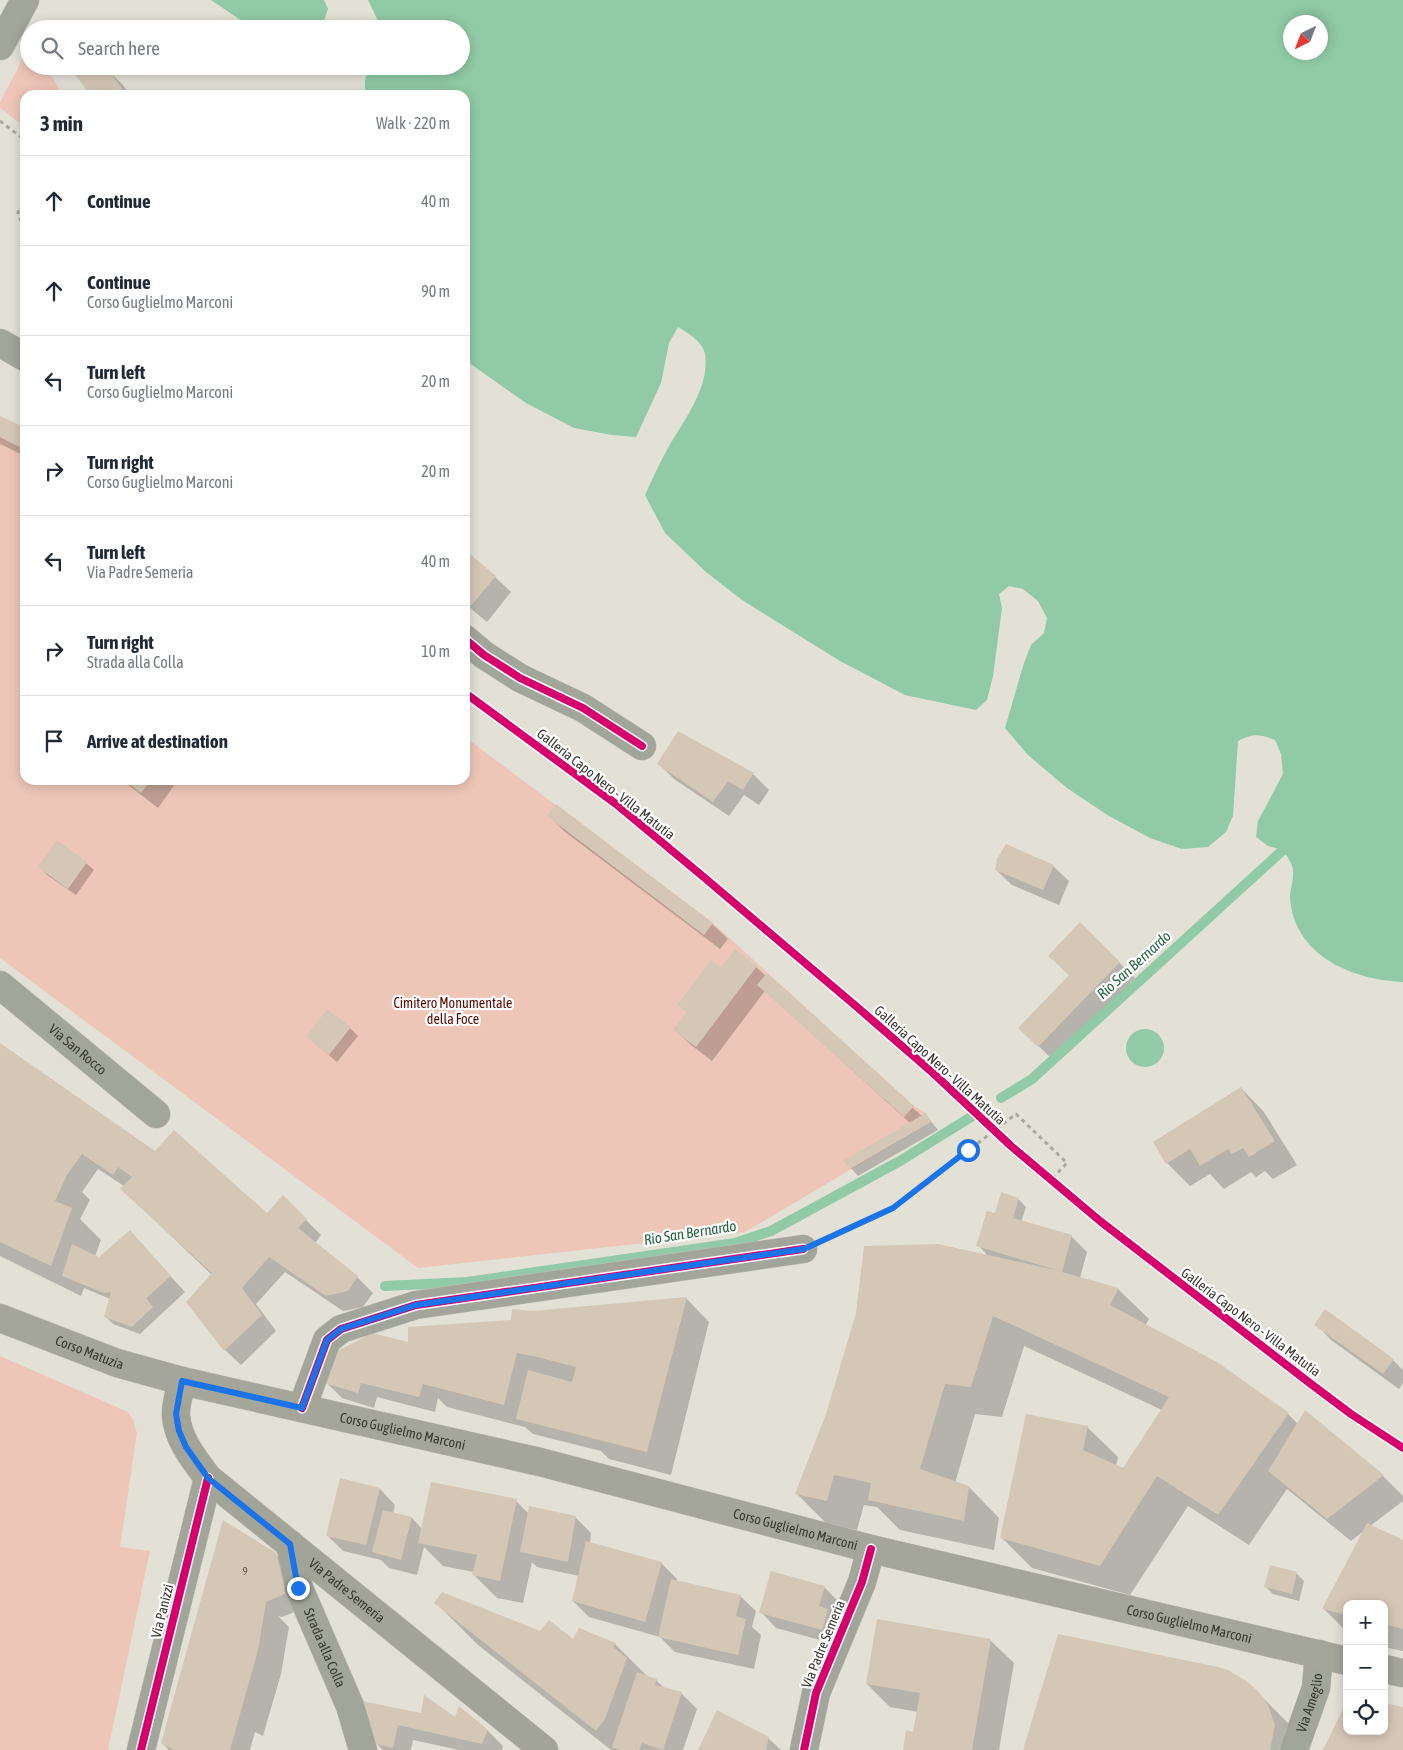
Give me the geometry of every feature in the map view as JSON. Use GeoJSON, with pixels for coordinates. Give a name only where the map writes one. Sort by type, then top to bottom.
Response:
{"type":"FeatureCollection","features":[{"type":"Feature","properties":{"kind":"main road","name":"Corso Matuzia"},"geometry":{"type":"LineString","coordinates":[[0,1318],[117,1363],[182,1381]]}},
{"type":"Feature","properties":{"kind":"main road","name":"Corso Guglielmo Marconi"},"geometry":{"type":"LineString","coordinates":[[182,1381],[540,1462],[871,1549],[1343,1660]]}},
{"type":"Feature","properties":{"kind":"main road","name":"Via Padre Semeria"},"geometry":{"type":"LineString","coordinates":[[182,1381],[176,1414],[179,1431],[186,1447],[208,1478],[544,1750]]}},
{"type":"Feature","properties":{"kind":"main road"},"geometry":{"type":"LineString","coordinates":[[1388,1670],[1403,1673]]}},
{"type":"Feature","properties":{"kind":"street"},"geometry":{"type":"LineString","coordinates":[[0,46],[25,0]]}},
{"type":"Feature","properties":{"kind":"street"},"geometry":{"type":"LineString","coordinates":[[0,343],[20,354]]}},
{"type":"Feature","properties":{"kind":"street"},"geometry":{"type":"LineString","coordinates":[[470,643],[484,656],[520,678],[583,708],[642,746]]}},
{"type":"Feature","properties":{"kind":"street","name":"Via San Rocco"},"geometry":{"type":"LineString","coordinates":[[0,985],[156,1114]]}},
{"type":"Feature","properties":{"kind":"street"},"geometry":{"type":"LineString","coordinates":[[302,1408],[327,1340],[341,1329],[416,1305],[804,1249]]}},
{"type":"Feature","properties":{"kind":"street","name":"Via Panizzi"},"geometry":{"type":"LineString","coordinates":[[141,1750],[208,1478]]}},
{"type":"Feature","properties":{"kind":"street","name":"Strada alla Colla"},"geometry":{"type":"LineString","coordinates":[[290,1544],[298,1588],[350,1706],[363,1750]]}},
{"type":"Feature","properties":{"kind":"street","name":"Via Padre Semeria"},"geometry":{"type":"LineString","coordinates":[[804,1750],[816,1693],[862,1582],[871,1549]]}},
{"type":"Feature","properties":{"kind":"street","name":"Via Ameglio"},"geometry":{"type":"LineString","coordinates":[[1294,1750],[1316,1688],[1319,1654]]}},
{"type":"Feature","properties":{"kind":"path"},"geometry":{"type":"LineString","coordinates":[[0,121],[20,136]]}},
{"type":"Feature","properties":{"kind":"path"},"geometry":{"type":"LineString","coordinates":[[804,1249],[893,1208],[1016,1114],[1067,1163],[1052,1179]]}},
{"type":"Feature","properties":{"kind":"path"},"geometry":{"type":"LineString","coordinates":[[1045,1174],[1058,1185]]}},
{"type":"Feature","properties":{"kind":"green space"},"geometry":{"type":"Polygon","coordinates":[[[20,64],[20,75],[51,75],[60,90],[20,90],[20,123],[0,108],[0,102],[20,64]]]}},
{"type":"Feature","properties":{"kind":"green space","name":"Cimitero Monumentale della Foce"},"geometry":{"type":"Polygon","coordinates":[[[0,416],[20,426],[20,785],[470,785],[470,741],[713,923],[914,1106],[926,1113],[931,1122],[745,1232],[418,1268],[0,958],[0,416]]]}},
{"type":"Feature","properties":{"kind":"green space"},"geometry":{"type":"Polygon","coordinates":[[[0,1356],[128,1412],[137,1433],[120,1547],[150,1551],[108,1750],[0,1750],[0,1356]]]}},
{"type":"Feature","properties":{"kind":"shaded area"},"geometry":{"type":"Polygon","coordinates":[[[211,0],[324,0],[328,9],[324,20],[239,19],[211,0]]]}},
{"type":"Feature","properties":{"kind":"shaded area"},"geometry":{"type":"Polygon","coordinates":[[[368,0],[1403,0],[1403,982],[1365,976],[1346,970],[1314,950],[1302,935],[1294,918],[1290,898],[1293,874],[1291,863],[1283,850],[1268,846],[1256,837],[1258,821],[1283,774],[1281,754],[1275,740],[1256,735],[1238,741],[1233,816],[1226,832],[1208,847],[1182,849],[1150,838],[1109,816],[1067,788],[1028,755],[1005,728],[1024,663],[1031,645],[1044,633],[1047,618],[1038,601],[1023,589],[1009,586],[999,594],[1002,608],[993,676],[987,700],[976,710],[905,695],[840,661],[742,600],[706,572],[665,533],[645,495],[664,455],[699,392],[705,367],[704,350],[694,338],[678,327],[669,343],[661,383],[636,437],[574,428],[526,403],[470,364],[470,90],[365,90],[367,75],[470,75],[470,20],[378,20],[368,0]]]}},
{"type":"Feature","properties":{"kind":"shaded area"},"geometry":{"type":"Polygon","coordinates":[[[1145,1029],[1152,1030],[1158,1035],[1163,1041],[1163,1055],[1158,1061],[1152,1066],[1145,1067],[1138,1066],[1132,1061],[1127,1055],[1126,1048],[1127,1041],[1132,1035],[1138,1030],[1145,1029]]]}},
{"type":"Feature","properties":{"kind":"building"},"geometry":{"type":"Polygon","coordinates":[[[76,75],[112,75],[123,90],[86,90],[76,75]]]}},
{"type":"Feature","properties":{"kind":"building"},"geometry":{"type":"Polygon","coordinates":[[[0,416],[20,426],[20,447],[0,437],[0,416]]]}},
{"type":"Feature","properties":{"kind":"building"},"geometry":{"type":"Polygon","coordinates":[[[470,554],[496,576],[470,607],[470,554]]]}},
{"type":"Feature","properties":{"kind":"building"},"geometry":{"type":"Polygon","coordinates":[[[678,731],[754,773],[743,790],[728,781],[713,802],[657,764],[678,731]]]}},
{"type":"Feature","properties":{"kind":"building"},"geometry":{"type":"Polygon","coordinates":[[[131,785],[147,785],[141,793],[131,785]]]}},
{"type":"Feature","properties":{"kind":"building"},"geometry":{"type":"Polygon","coordinates":[[[556,804],[713,923],[704,935],[547,816],[556,804]]]}},
{"type":"Feature","properties":{"kind":"building"},"geometry":{"type":"Polygon","coordinates":[[[57,840],[87,862],[68,889],[38,867],[57,840]]]}},
{"type":"Feature","properties":{"kind":"building"},"geometry":{"type":"Polygon","coordinates":[[[1006,844],[1054,865],[1043,890],[995,870],[997,859],[1006,844]]]}},
{"type":"Feature","properties":{"kind":"building"},"geometry":{"type":"Polygon","coordinates":[[[1080,922],[1120,962],[1038,1047],[1018,1028],[1069,975],[1048,956],[1080,922]]]}},
{"type":"Feature","properties":{"kind":"building"},"geometry":{"type":"Polygon","coordinates":[[[735,949],[757,966],[696,1047],[673,1030],[687,1012],[677,1005],[711,960],[721,967],[735,949]]]}},
{"type":"Feature","properties":{"kind":"building"},"geometry":{"type":"Polygon","coordinates":[[[767,973],[914,1106],[904,1117],[757,985],[767,973]]]}},
{"type":"Feature","properties":{"kind":"building"},"geometry":{"type":"Polygon","coordinates":[[[327,1009],[351,1027],[329,1055],[306,1037],[327,1009]]]}},
{"type":"Feature","properties":{"kind":"building"},"geometry":{"type":"Polygon","coordinates":[[[0,1043],[155,1151],[174,1130],[267,1213],[283,1195],[307,1219],[298,1228],[358,1276],[348,1291],[326,1296],[269,1257],[242,1288],[262,1315],[224,1351],[186,1302],[212,1273],[120,1189],[132,1177],[118,1167],[113,1175],[82,1154],[67,1175],[55,1201],[72,1208],[51,1266],[0,1242],[0,1043]]]}},
{"type":"Feature","properties":{"kind":"building"},"geometry":{"type":"Polygon","coordinates":[[[1241,1087],[1275,1141],[1249,1157],[1243,1148],[1232,1154],[1228,1149],[1200,1166],[1190,1149],[1166,1164],[1153,1142],[1241,1087]]]}},
{"type":"Feature","properties":{"kind":"building"},"geometry":{"type":"Polygon","coordinates":[[[926,1113],[931,1122],[850,1169],[843,1161],[926,1113]]]}},
{"type":"Feature","properties":{"kind":"building"},"geometry":{"type":"Polygon","coordinates":[[[1001,1192],[1019,1198],[1013,1218],[1072,1235],[1062,1272],[1119,1288],[1110,1305],[1217,1362],[1289,1413],[1218,1515],[1157,1476],[1100,1566],[1000,1538],[1026,1414],[1088,1426],[1083,1450],[1123,1468],[1169,1397],[993,1316],[971,1387],[945,1384],[920,1469],[969,1486],[964,1521],[868,1500],[871,1483],[834,1475],[827,1501],[795,1494],[826,1414],[856,1313],[864,1246],[938,1244],[1060,1271],[976,1246],[987,1211],[995,1213],[1001,1192]]]}},
{"type":"Feature","properties":{"kind":"building"},"geometry":{"type":"Polygon","coordinates":[[[130,1230],[171,1276],[146,1298],[153,1307],[132,1327],[104,1317],[111,1292],[104,1293],[62,1276],[72,1244],[99,1257],[130,1230]]]}},
{"type":"Feature","properties":{"kind":"building"},"geometry":{"type":"Polygon","coordinates":[[[687,1297],[647,1452],[516,1419],[528,1370],[572,1382],[576,1367],[533,1356],[517,1353],[504,1405],[423,1384],[419,1397],[361,1383],[358,1393],[324,1383],[332,1354],[372,1333],[408,1342],[408,1327],[511,1320],[512,1309],[532,1311],[687,1297]]]}},
{"type":"Feature","properties":{"kind":"building"},"geometry":{"type":"Polygon","coordinates":[[[1325,1309],[1394,1359],[1383,1374],[1314,1325],[1325,1309]]]}},
{"type":"Feature","properties":{"kind":"building"},"geometry":{"type":"Polygon","coordinates":[[[1305,1410],[1384,1475],[1327,1519],[1268,1471],[1305,1410]]]}},
{"type":"Feature","properties":{"kind":"building"},"geometry":{"type":"Polygon","coordinates":[[[340,1478],[380,1488],[366,1545],[326,1536],[340,1478]]]}},
{"type":"Feature","properties":{"kind":"building"},"geometry":{"type":"Polygon","coordinates":[[[431,1482],[517,1499],[500,1581],[472,1575],[477,1555],[418,1543],[431,1482]]]}},
{"type":"Feature","properties":{"kind":"building"},"geometry":{"type":"Polygon","coordinates":[[[529,1506],[576,1516],[568,1562],[520,1552],[529,1506]]]}},
{"type":"Feature","properties":{"kind":"building"},"geometry":{"type":"Polygon","coordinates":[[[383,1510],[412,1517],[401,1560],[372,1552],[383,1510]]]}},
{"type":"Feature","properties":{"kind":"building"},"geometry":{"type":"Polygon","coordinates":[[[223,1520],[276,1553],[287,1593],[266,1602],[258,1650],[230,1750],[174,1750],[161,1743],[223,1520]]]}},
{"type":"Feature","properties":{"kind":"building"},"geometry":{"type":"Polygon","coordinates":[[[1367,1523],[1403,1540],[1403,1629],[1388,1625],[1388,1600],[1343,1600],[1343,1614],[1322,1609],[1367,1523]]]}},
{"type":"Feature","properties":{"kind":"building"},"geometry":{"type":"Polygon","coordinates":[[[586,1541],[662,1562],[645,1622],[572,1601],[586,1541]]]}},
{"type":"Feature","properties":{"kind":"building"},"geometry":{"type":"Polygon","coordinates":[[[1270,1565],[1297,1572],[1292,1594],[1264,1587],[1270,1565]]]}},
{"type":"Feature","properties":{"kind":"building"},"geometry":{"type":"Polygon","coordinates":[[[771,1571],[825,1586],[819,1606],[828,1609],[822,1630],[759,1613],[771,1571]]]}},
{"type":"Feature","properties":{"kind":"building"},"geometry":{"type":"Polygon","coordinates":[[[671,1579],[741,1595],[736,1616],[746,1619],[738,1655],[658,1637],[671,1579]]]}},
{"type":"Feature","properties":{"kind":"building"},"geometry":{"type":"Polygon","coordinates":[[[442,1592],[540,1631],[549,1620],[573,1639],[579,1628],[616,1643],[613,1647],[627,1658],[605,1719],[596,1731],[434,1603],[442,1592]]]}},
{"type":"Feature","properties":{"kind":"building"},"geometry":{"type":"Polygon","coordinates":[[[877,1619],[991,1639],[972,1750],[903,1750],[906,1730],[913,1732],[920,1693],[866,1684],[877,1619]]]}},
{"type":"Feature","properties":{"kind":"building"},"geometry":{"type":"Polygon","coordinates":[[[1058,1634],[1228,1670],[1245,1680],[1259,1692],[1268,1705],[1275,1725],[1270,1750],[1023,1750],[1058,1634]]]}},
{"type":"Feature","properties":{"kind":"building"},"geometry":{"type":"Polygon","coordinates":[[[637,1672],[657,1679],[655,1685],[682,1692],[663,1750],[642,1743],[639,1750],[620,1750],[612,1747],[637,1672]]]}},
{"type":"Feature","properties":{"kind":"building"},"geometry":{"type":"Polygon","coordinates":[[[424,1695],[455,1717],[459,1706],[488,1730],[482,1744],[398,1725],[393,1748],[376,1744],[362,1701],[421,1713],[424,1695]]]}},
{"type":"Feature","properties":{"kind":"building"},"geometry":{"type":"Polygon","coordinates":[[[1388,1704],[1403,1707],[1403,1750],[1323,1750],[1343,1709],[1343,1735],[1388,1735],[1388,1704]]]}},
{"type":"Feature","properties":{"kind":"building"},"geometry":{"type":"Polygon","coordinates":[[[717,1710],[769,1737],[766,1750],[698,1750],[717,1710]]]}},
{"type":"Feature","properties":{"kind":"waterway","name":"Rio San Bernardo"},"geometry":{"type":"LineString","coordinates":[[1001,1098],[1032,1079],[1283,850]]}},
{"type":"Feature","properties":{"kind":"waterway","name":"Rio San Bernardo"},"geometry":{"type":"LineString","coordinates":[[385,1286],[467,1282],[735,1243],[771,1231],[900,1161],[971,1117]]}},
{"type":"Feature","properties":{"kind":"cycle path"},"geometry":{"type":"LineString","coordinates":[[470,643],[484,655],[520,678],[583,708],[642,746]]}},
{"type":"Feature","properties":{"kind":"cycle path","name":"Galleria Capo Nero - Villa Matutia"},"geometry":{"type":"LineString","coordinates":[[470,697],[616,804],[857,1007],[933,1073],[1011,1146],[1100,1221],[1351,1414],[1403,1448]]}},
{"type":"Feature","properties":{"kind":"cycle path"},"geometry":{"type":"LineString","coordinates":[[302,1408],[327,1340],[341,1329],[416,1305],[803,1249]]}},
{"type":"Feature","properties":{"kind":"cycle path"},"geometry":{"type":"LineString","coordinates":[[141,1750],[208,1478]]}},
{"type":"Feature","properties":{"kind":"cycle path"},"geometry":{"type":"LineString","coordinates":[[804,1750],[816,1693],[862,1582],[871,1549]]}},
{"type":"Feature","properties":{"kind":"route"},"geometry":{"type":"LineString","coordinates":[[298,1588],[290,1544],[208,1478],[186,1447],[179,1431],[176,1414],[182,1381],[302,1408],[316,1365],[327,1340],[341,1329],[416,1305],[804,1249],[893,1208],[968,1150]]}}]}
